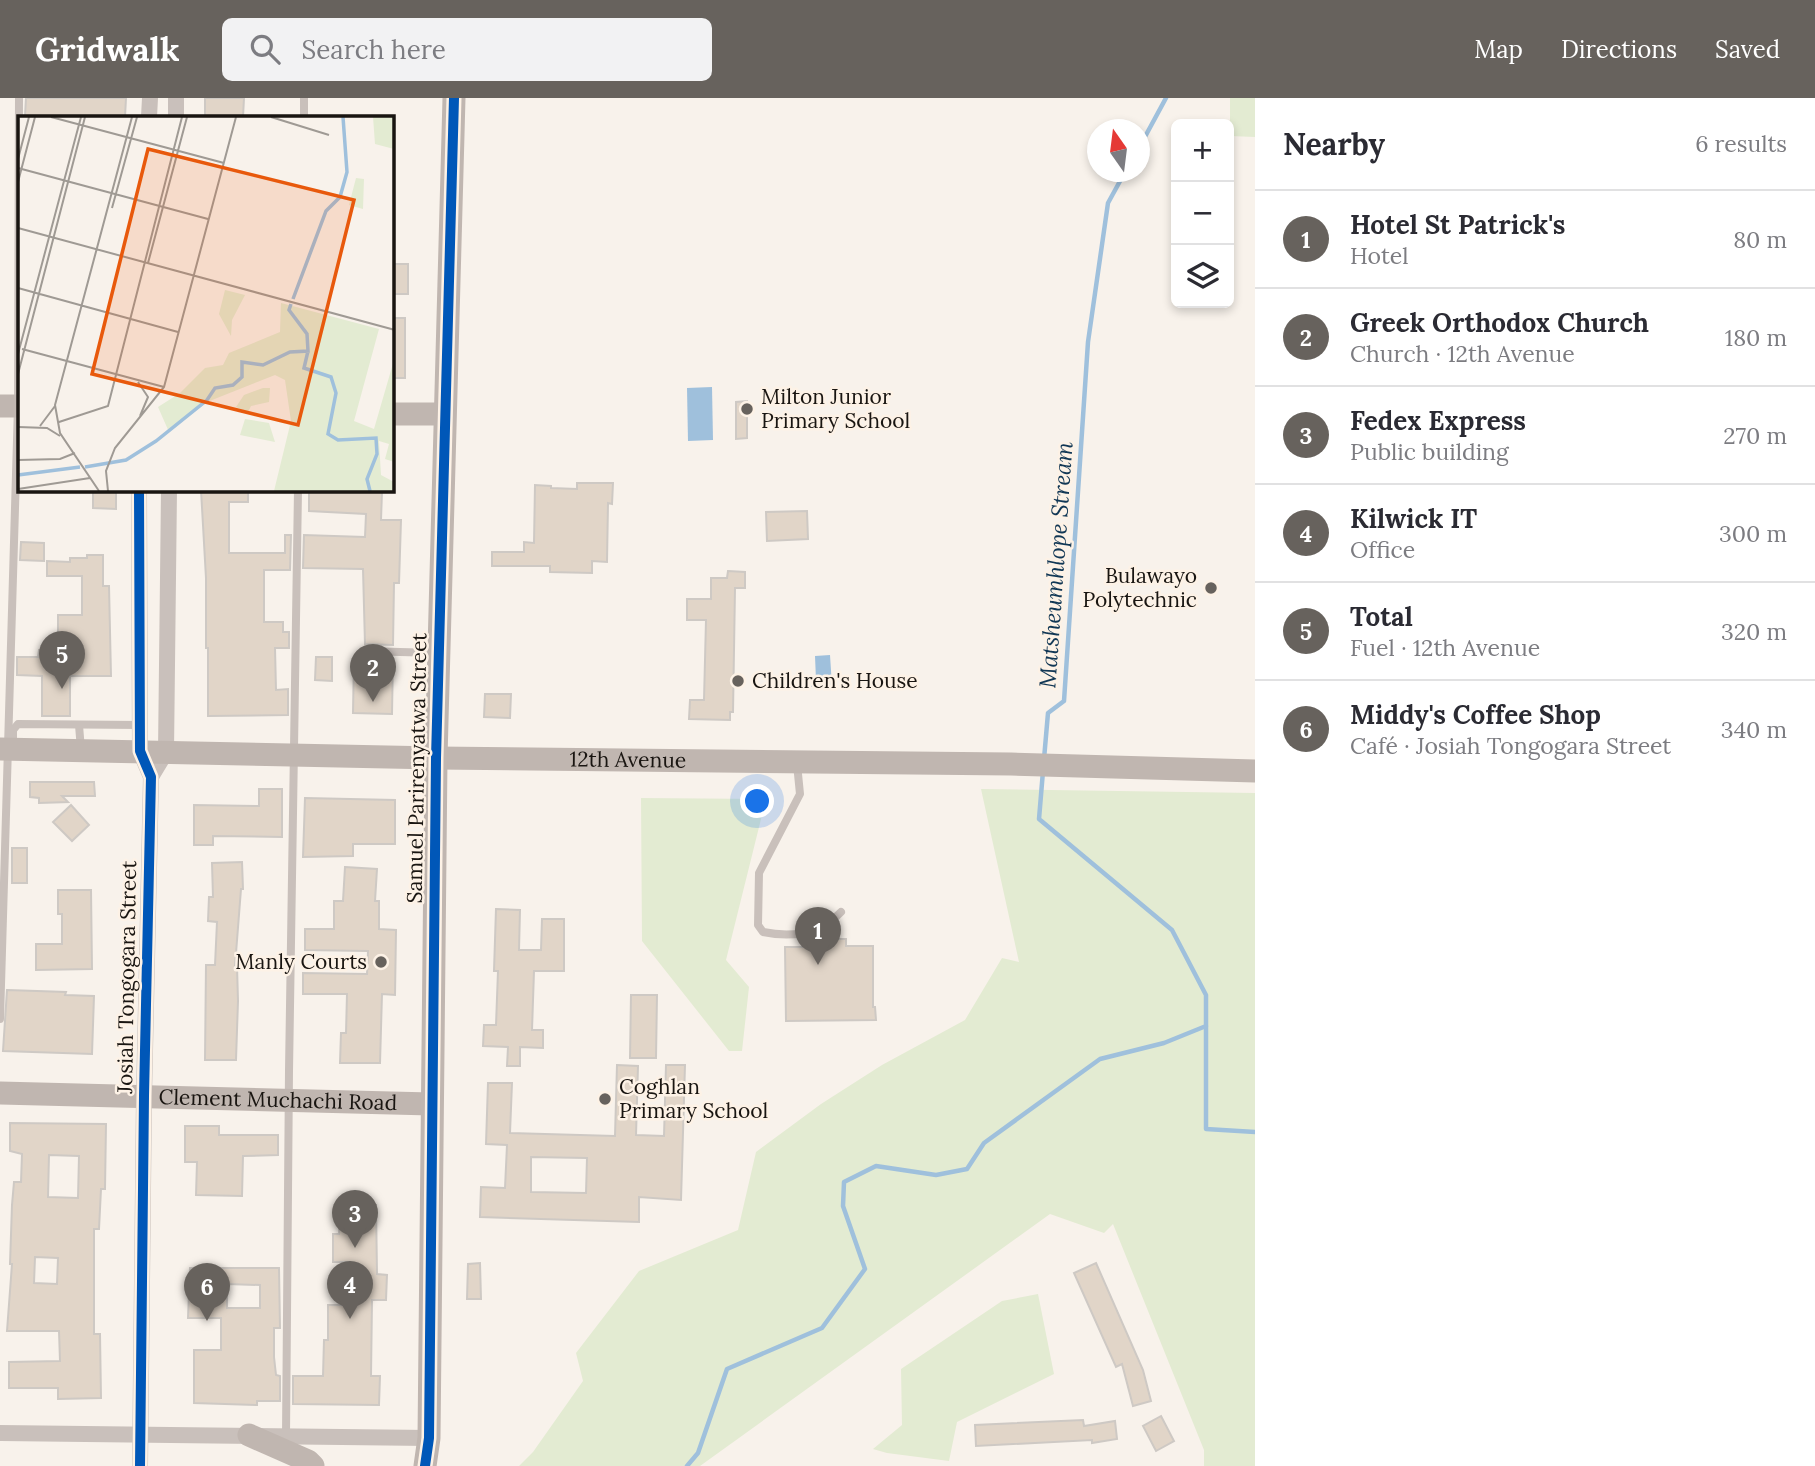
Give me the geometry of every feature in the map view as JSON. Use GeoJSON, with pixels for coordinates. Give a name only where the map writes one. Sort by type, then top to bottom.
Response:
{"type":"FeatureCollection","features":[{"type":"Feature","properties":{"kind":"street"},"geometry":{"type":"LineString","coordinates":[[149,116],[150,98]]}},
{"type":"Feature","properties":{"kind":"street"},"geometry":{"type":"LineString","coordinates":[[176,98],[176,116]]}},
{"type":"Feature","properties":{"kind":"street"},"geometry":{"type":"LineString","coordinates":[[436,98],[454,108]]}},
{"type":"Feature","properties":{"kind":"street","name":"Samuel Parirenyatwa Street"},"geometry":{"type":"LineString","coordinates":[[425,1466],[429,1438],[436,758],[454,108]]}},
{"type":"Feature","properties":{"kind":"street"},"geometry":{"type":"LineString","coordinates":[[394,414],[444,414]]}},
{"type":"Feature","properties":{"kind":"street","name":"Josiah Tongogara Street"},"geometry":{"type":"LineString","coordinates":[[139,492],[140,751],[151,777],[140,1466]]}},
{"type":"Feature","properties":{"kind":"street"},"geometry":{"type":"LineString","coordinates":[[166,752],[169,492]]}},
{"type":"Feature","properties":{"kind":"street","name":"12th Avenue"},"geometry":{"type":"LineString","coordinates":[[6,749],[436,758],[1080,765],[1255,771]]}},
{"type":"Feature","properties":{"kind":"street","name":"Josiah Tongogara Street"},"geometry":{"type":"LineString","coordinates":[[151,777],[166,752]]}},
{"type":"Feature","properties":{"kind":"street","name":"Clement Muchachi Road"},"geometry":{"type":"LineString","coordinates":[[0,1093],[431,1104]]}},
{"type":"Feature","properties":{"kind":"street"},"geometry":{"type":"LineString","coordinates":[[0,1433],[429,1438]]}},
{"type":"Feature","properties":{"kind":"street"},"geometry":{"type":"LineString","coordinates":[[249,1435],[308,1461],[313,1466]]}},
{"type":"Feature","properties":{"kind":"lane"},"geometry":{"type":"LineString","coordinates":[[19,98],[19,116]]}},
{"type":"Feature","properties":{"kind":"lane"},"geometry":{"type":"LineString","coordinates":[[304,98],[304,116]]}},
{"type":"Feature","properties":{"kind":"lane"},"geometry":{"type":"LineString","coordinates":[[0,1019],[18,142]]}},
{"type":"Feature","properties":{"kind":"lane"},"geometry":{"type":"LineString","coordinates":[[286,1436],[288,1101],[298,492]]}},
{"type":"Feature","properties":{"kind":"lane"},"geometry":{"type":"LineString","coordinates":[[363,651],[439,653]]}},
{"type":"Feature","properties":{"kind":"lane"},"geometry":{"type":"LineString","coordinates":[[6,749],[18,724],[141,725]]}},
{"type":"Feature","properties":{"kind":"lane"},"geometry":{"type":"LineString","coordinates":[[79,725],[81,751]]}},
{"type":"Feature","properties":{"kind":"lane"},"geometry":{"type":"LineString","coordinates":[[797,761],[800,794],[760,873],[758,925],[763,932],[772,934],[815,932],[841,912]]}},
{"type":"Feature","properties":{"kind":"green space"},"geometry":{"type":"Polygon","coordinates":[[[1230,98],[1255,98],[1255,137],[1234,136],[1234,119],[1230,119],[1230,98]]]}},
{"type":"Feature","properties":{"kind":"green space"},"geometry":{"type":"Polygon","coordinates":[[[981,789],[1255,793],[1255,1466],[1204,1466],[1204,1450],[1113,1224],[1104,1233],[1050,1214],[700,1466],[519,1466],[533,1452],[583,1381],[576,1353],[639,1271],[738,1230],[756,1152],[821,1104],[882,1065],[965,1020],[1002,958],[1019,962],[981,789]]]}},
{"type":"Feature","properties":{"kind":"green space"},"geometry":{"type":"Polygon","coordinates":[[[641,798],[766,799],[726,960],[749,987],[742,1051],[729,1051],[642,941],[641,798]]]}},
{"type":"Feature","properties":{"kind":"green space"},"geometry":{"type":"Polygon","coordinates":[[[1038,1294],[1054,1374],[957,1422],[949,1461],[873,1449],[902,1425],[901,1369],[1002,1301],[1038,1294]]]}},
{"type":"Feature","properties":{"kind":"water"},"geometry":{"type":"Polygon","coordinates":[[[712,387],[713,440],[688,441],[687,388],[712,387]]]}},
{"type":"Feature","properties":{"kind":"water"},"geometry":{"type":"Polygon","coordinates":[[[830,655],[832,686],[811,687],[811,681],[816,680],[815,656],[830,655]]]}},
{"type":"Feature","properties":{"kind":"building"},"geometry":{"type":"Polygon","coordinates":[[[26,98],[126,98],[125,116],[25,116],[26,98]]]}},
{"type":"Feature","properties":{"kind":"building"},"geometry":{"type":"Polygon","coordinates":[[[205,98],[244,98],[243,116],[205,116],[205,98]]]}},
{"type":"Feature","properties":{"kind":"building"},"geometry":{"type":"Polygon","coordinates":[[[394,264],[408,264],[408,294],[394,294],[394,264]]]}},
{"type":"Feature","properties":{"kind":"building"},"geometry":{"type":"Polygon","coordinates":[[[394,318],[405,318],[405,378],[394,378],[394,318]]]}},
{"type":"Feature","properties":{"kind":"building"},"geometry":{"type":"Polygon","coordinates":[[[747,401],[747,438],[736,439],[736,402],[747,401]]]}},
{"type":"Feature","properties":{"kind":"building"},"geometry":{"type":"Polygon","coordinates":[[[577,483],[613,483],[612,504],[608,503],[607,562],[592,561],[592,573],[550,572],[550,566],[492,566],[492,552],[524,552],[524,542],[534,543],[535,485],[577,489],[577,483]]]}},
{"type":"Feature","properties":{"kind":"building"},"geometry":{"type":"Polygon","coordinates":[[[93,492],[116,492],[116,509],[93,508],[93,492]]]}},
{"type":"Feature","properties":{"kind":"building"},"geometry":{"type":"Polygon","coordinates":[[[201,492],[248,492],[248,502],[229,502],[229,553],[285,553],[285,535],[291,535],[290,570],[264,570],[264,622],[283,622],[283,632],[289,632],[289,648],[275,648],[276,690],[288,689],[288,715],[208,716],[206,578],[201,492]]]}},
{"type":"Feature","properties":{"kind":"building"},"geometry":{"type":"Polygon","coordinates":[[[309,492],[382,492],[381,520],[401,520],[399,583],[394,583],[393,645],[365,644],[363,569],[303,568],[304,535],[365,537],[366,514],[309,511],[309,492]]]}},
{"type":"Feature","properties":{"kind":"building"},"geometry":{"type":"Polygon","coordinates":[[[807,511],[808,539],[767,541],[766,512],[807,511]]]}},
{"type":"Feature","properties":{"kind":"building"},"geometry":{"type":"Polygon","coordinates":[[[21,542],[44,543],[44,561],[20,560],[21,542]]]}},
{"type":"Feature","properties":{"kind":"building"},"geometry":{"type":"Polygon","coordinates":[[[87,555],[103,555],[103,586],[109,586],[111,676],[70,676],[70,716],[42,716],[42,676],[17,675],[17,657],[38,657],[39,650],[58,650],[58,615],[82,615],[82,576],[47,576],[47,561],[70,562],[70,558],[87,558],[87,555]]]}},
{"type":"Feature","properties":{"kind":"building"},"geometry":{"type":"Polygon","coordinates":[[[728,571],[745,572],[745,588],[735,588],[733,712],[730,712],[730,720],[689,719],[690,700],[704,700],[706,620],[687,620],[687,599],[711,599],[711,578],[727,578],[728,571]]]}},
{"type":"Feature","properties":{"kind":"building"},"geometry":{"type":"Polygon","coordinates":[[[316,657],[332,657],[332,681],[315,680],[316,657]]]}},
{"type":"Feature","properties":{"kind":"building"},"geometry":{"type":"Polygon","coordinates":[[[354,658],[393,658],[392,714],[353,713],[354,658]]]}},
{"type":"Feature","properties":{"kind":"building"},"geometry":{"type":"Polygon","coordinates":[[[485,694],[511,694],[510,718],[484,717],[485,694]]]}},
{"type":"Feature","properties":{"kind":"building"},"geometry":{"type":"Polygon","coordinates":[[[30,782],[94,782],[95,796],[62,796],[68,802],[39,803],[39,798],[30,797],[30,782]]]}},
{"type":"Feature","properties":{"kind":"building"},"geometry":{"type":"Polygon","coordinates":[[[259,789],[282,789],[282,837],[213,836],[213,845],[194,845],[194,805],[259,806],[259,789]]]}},
{"type":"Feature","properties":{"kind":"building"},"geometry":{"type":"Polygon","coordinates":[[[305,798],[395,800],[395,844],[353,844],[353,856],[303,857],[305,798]]]}},
{"type":"Feature","properties":{"kind":"building"},"geometry":{"type":"Polygon","coordinates":[[[71,805],[89,825],[72,841],[53,822],[71,805]]]}},
{"type":"Feature","properties":{"kind":"building"},"geometry":{"type":"Polygon","coordinates":[[[12,848],[27,848],[27,883],[12,883],[12,848]]]}},
{"type":"Feature","properties":{"kind":"building"},"geometry":{"type":"Polygon","coordinates":[[[242,862],[243,889],[235,966],[238,1001],[236,1060],[205,1060],[206,965],[215,965],[217,922],[208,921],[209,897],[213,897],[212,863],[242,862]]]}},
{"type":"Feature","properties":{"kind":"building"},"geometry":{"type":"Polygon","coordinates":[[[345,867],[377,869],[375,901],[379,901],[379,929],[396,930],[395,995],[382,994],[380,1063],[340,1063],[341,1033],[346,1033],[347,994],[303,994],[303,973],[367,974],[368,951],[305,950],[305,929],[334,929],[334,901],[343,901],[345,867]]]}},
{"type":"Feature","properties":{"kind":"building"},"geometry":{"type":"Polygon","coordinates":[[[58,890],[91,890],[92,969],[36,970],[36,944],[62,944],[62,914],[58,914],[58,890]]]}},
{"type":"Feature","properties":{"kind":"building"},"geometry":{"type":"Polygon","coordinates":[[[496,909],[520,910],[519,950],[541,950],[542,919],[564,919],[564,971],[534,971],[532,1030],[543,1030],[543,1048],[520,1047],[520,1066],[507,1066],[508,1047],[483,1046],[484,1025],[496,1025],[496,909]]]}},
{"type":"Feature","properties":{"kind":"building"},"geometry":{"type":"Polygon","coordinates":[[[815,939],[846,939],[846,946],[873,946],[873,1007],[876,1020],[786,1021],[785,947],[815,947],[815,939]]]}},
{"type":"Feature","properties":{"kind":"building"},"geometry":{"type":"Polygon","coordinates":[[[7,990],[94,996],[92,1054],[3,1051],[7,990]]]}},
{"type":"Feature","properties":{"kind":"building"},"geometry":{"type":"Polygon","coordinates":[[[631,995],[657,995],[656,1058],[630,1058],[631,995]]]}},
{"type":"Feature","properties":{"kind":"building"},"geometry":{"type":"Polygon","coordinates":[[[617,1065],[638,1066],[636,1135],[664,1136],[666,1065],[685,1065],[681,1200],[639,1197],[639,1222],[480,1217],[481,1187],[505,1188],[507,1145],[486,1144],[488,1083],[512,1083],[510,1133],[615,1136],[617,1065]],[[531,1157],[531,1192],[586,1193],[587,1158],[531,1157]]]}},
{"type":"Feature","properties":{"kind":"building"},"geometry":{"type":"Polygon","coordinates":[[[10,1123],[106,1124],[105,1189],[101,1189],[99,1229],[94,1229],[94,1334],[100,1334],[101,1398],[58,1399],[58,1388],[9,1388],[9,1362],[60,1361],[59,1331],[7,1331],[12,1264],[12,1205],[14,1182],[21,1182],[22,1154],[10,1151],[10,1123]],[[49,1155],[48,1197],[78,1198],[79,1156],[49,1155]],[[35,1257],[34,1283],[57,1284],[58,1258],[35,1257]]]}},
{"type":"Feature","properties":{"kind":"building"},"geometry":{"type":"Polygon","coordinates":[[[185,1126],[219,1126],[219,1135],[278,1135],[278,1155],[243,1156],[242,1196],[196,1195],[197,1162],[185,1162],[185,1126]]]}},
{"type":"Feature","properties":{"kind":"building"},"geometry":{"type":"Polygon","coordinates":[[[341,1204],[376,1205],[377,1274],[387,1275],[386,1300],[372,1300],[371,1376],[380,1376],[379,1405],[293,1404],[293,1376],[323,1376],[324,1340],[328,1340],[328,1305],[346,1305],[347,1262],[333,1262],[333,1234],[339,1234],[341,1204]]]}},
{"type":"Feature","properties":{"kind":"building"},"geometry":{"type":"Polygon","coordinates":[[[480,1263],[481,1299],[467,1299],[468,1264],[480,1263]]]}},
{"type":"Feature","properties":{"kind":"building"},"geometry":{"type":"Polygon","coordinates":[[[1096,1263],[1143,1370],[1151,1401],[1133,1406],[1122,1364],[1116,1367],[1074,1273],[1096,1263]]]}},
{"type":"Feature","properties":{"kind":"building"},"geometry":{"type":"Polygon","coordinates":[[[190,1268],[279,1268],[280,1328],[274,1328],[274,1357],[276,1375],[280,1376],[280,1401],[257,1401],[257,1405],[194,1403],[194,1350],[221,1350],[221,1318],[188,1318],[190,1268]],[[227,1284],[227,1308],[260,1308],[260,1285],[227,1284]]]}},
{"type":"Feature","properties":{"kind":"building"},"geometry":{"type":"Polygon","coordinates":[[[1161,1416],[1174,1441],[1156,1451],[1143,1426],[1161,1416]]]}},
{"type":"Feature","properties":{"kind":"building"},"geometry":{"type":"Polygon","coordinates":[[[1083,1420],[1084,1426],[1115,1421],[1117,1439],[1092,1443],[1092,1440],[976,1446],[975,1425],[1083,1420]]]}},
{"type":"Feature","properties":{"kind":"waterway","name":"Matsheumhlope Stream"},"geometry":{"type":"LineString","coordinates":[[1150,128],[1166,98]]}},
{"type":"Feature","properties":{"kind":"waterway","name":"Matsheumhlope Stream"},"geometry":{"type":"LineString","coordinates":[[1044,759],[1048,713],[1064,701],[1088,342],[1108,203],[1120,182]]}},
{"type":"Feature","properties":{"kind":"waterway","name":"Matsheumhlope Stream"},"geometry":{"type":"LineString","coordinates":[[687,1466],[698,1453],[727,1369],[822,1328],[865,1269],[843,1206],[844,1182],[876,1166],[936,1175],[967,1169],[984,1143],[1100,1059],[1164,1043],[1206,1026],[1206,995],[1172,930],[1039,819],[1043,771]]}},
{"type":"Feature","properties":{"kind":"waterway","name":"Matsheumhlope Stream"},"geometry":{"type":"LineString","coordinates":[[1206,1026],[1206,1129],[1255,1132]]}},
{"type":"Feature","properties":{"kind":"cycle path"},"geometry":{"type":"LineString","coordinates":[[425,1466],[429,1438],[436,758],[454,98]]}},
{"type":"Feature","properties":{"kind":"cycle path"},"geometry":{"type":"LineString","coordinates":[[139,492],[140,751],[151,777],[140,1466]]}},
{"type":"Feature","properties":{"kind":"place","name":"Milton Junior Primary School"},"geometry":{"type":"Point","coordinates":[747,409]}},
{"type":"Feature","properties":{"kind":"place","name":"Bulawayo Polytechnic"},"geometry":{"type":"Point","coordinates":[1211,588]}},
{"type":"Feature","properties":{"kind":"place","name":"Children's House"},"geometry":{"type":"Point","coordinates":[738,681]}},
{"type":"Feature","properties":{"kind":"place","name":"Total"},"geometry":{"type":"Point","coordinates":[62,689]}},
{"type":"Feature","properties":{"kind":"place","name":"Greek Orthodox Church"},"geometry":{"type":"Point","coordinates":[373,702]}},
{"type":"Feature","properties":{"kind":"place","name":"Manly Courts"},"geometry":{"type":"Point","coordinates":[381,962]}},
{"type":"Feature","properties":{"kind":"place","name":"Hotel St Patrick's"},"geometry":{"type":"Point","coordinates":[818,965]}},
{"type":"Feature","properties":{"kind":"place","name":"Coghlan Primary School"},"geometry":{"type":"Point","coordinates":[605,1099]}},
{"type":"Feature","properties":{"kind":"place","name":"Fedex Express"},"geometry":{"type":"Point","coordinates":[355,1248]}},
{"type":"Feature","properties":{"kind":"place","name":"Kilwick IT"},"geometry":{"type":"Point","coordinates":[350,1319]}},
{"type":"Feature","properties":{"kind":"place","name":"Middy's Coffee Shop"},"geometry":{"type":"Point","coordinates":[207,1321]}}]}
